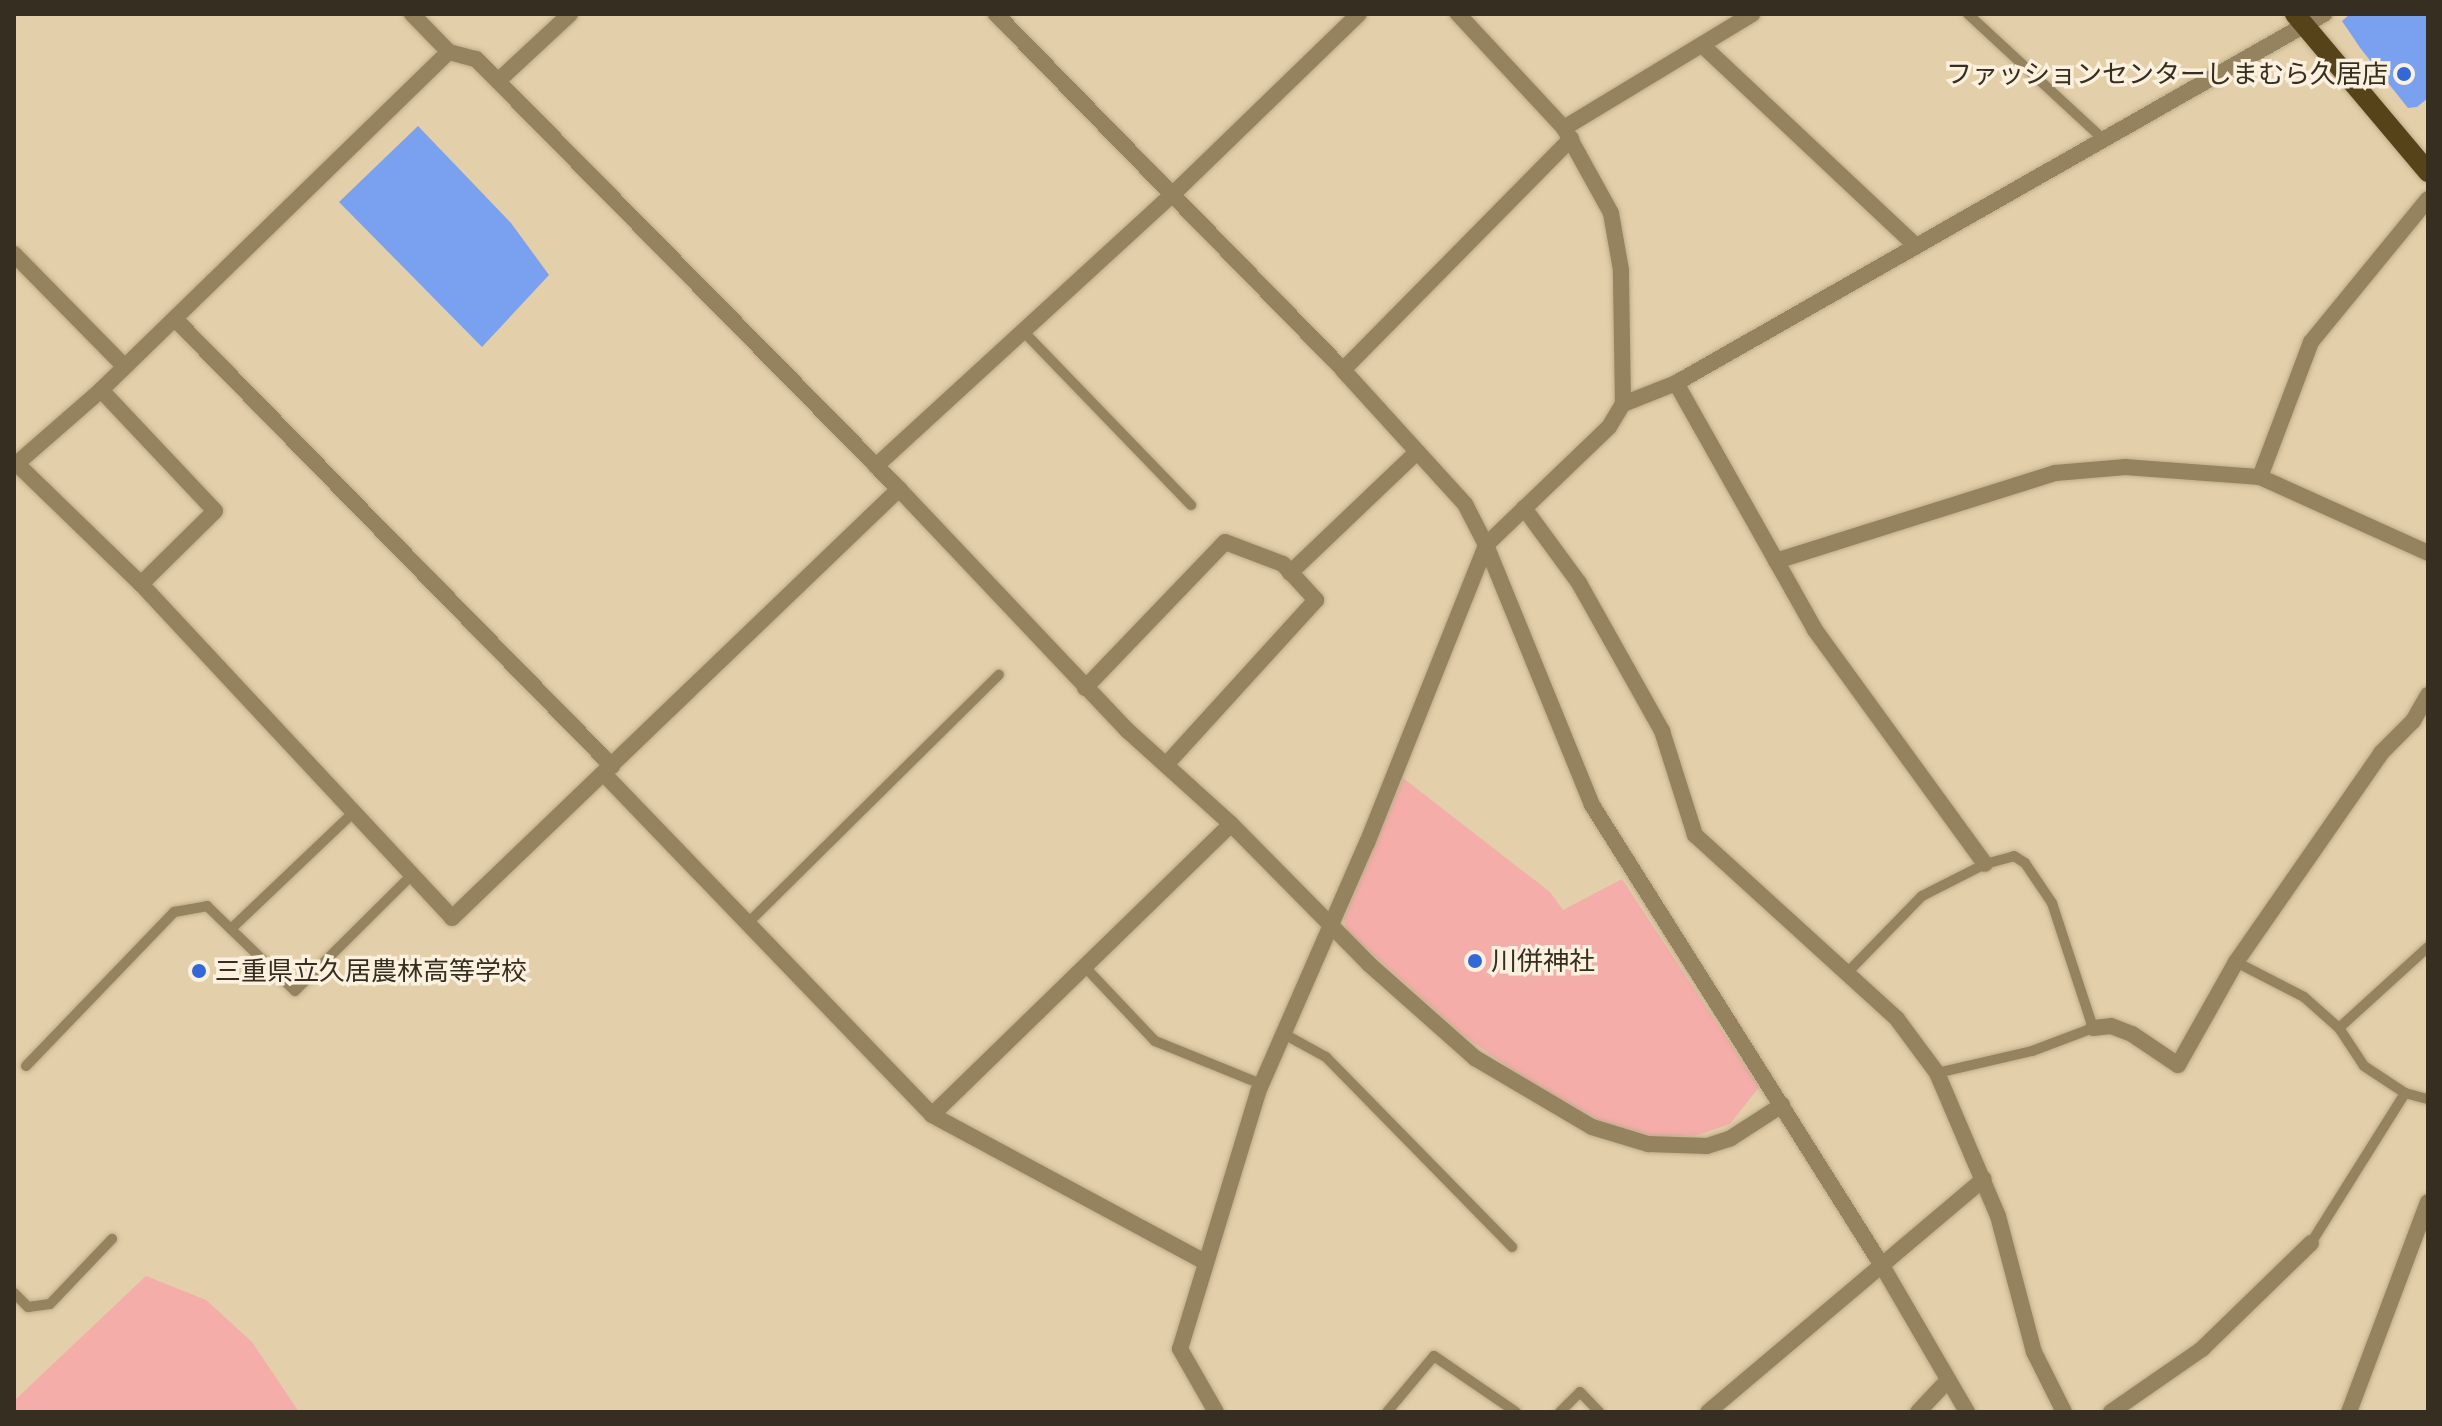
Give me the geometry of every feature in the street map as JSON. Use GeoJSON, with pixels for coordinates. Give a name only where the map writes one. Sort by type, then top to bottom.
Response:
{"type":"FeatureCollection","features":[{"type":"Feature","properties":{"kind":"main road"},"geometry":{"type":"LineString","coordinates":[[2300,21],[2428,172]]}},
{"type":"Feature","properties":{"kind":"street"},"geometry":{"type":"LineString","coordinates":[[412,14],[449,52],[476,59],[899,489],[1085,688],[1231,824],[1330,927],[1475,1058],[1592,1127],[1648,1144],[1707,1146],[1731,1138],[1782,1105]]}},
{"type":"Feature","properties":{"kind":"street"},"geometry":{"type":"LineString","coordinates":[[498,81],[570,14]]}},
{"type":"Feature","properties":{"kind":"street"},"geometry":{"type":"LineString","coordinates":[[996,14],[1343,370],[1465,504],[1486,545],[1592,805],[1881,1264],[1967,1412]]}},
{"type":"Feature","properties":{"kind":"street"},"geometry":{"type":"LineString","coordinates":[[876,466],[1172,195],[1359,14]]}},
{"type":"Feature","properties":{"kind":"street"},"geometry":{"type":"LineString","coordinates":[[1216,1412],[1180,1349],[1261,1084],[1330,927],[1486,545],[1609,427],[1623,404],[1621,270],[1611,213],[1567,134],[1458,14]]}},
{"type":"Feature","properties":{"kind":"street"},"geometry":{"type":"LineString","coordinates":[[1343,370],[1567,134],[1752,14]]}},
{"type":"Feature","properties":{"kind":"street"},"geometry":{"type":"LineString","coordinates":[[1623,404],[1676,383],[2103,139],[2300,21],[2324,14]]}},
{"type":"Feature","properties":{"kind":"street"},"geometry":{"type":"LineString","coordinates":[[1702,45],[1915,245]]}},
{"type":"Feature","properties":{"kind":"street"},"geometry":{"type":"LineString","coordinates":[[449,52],[101,390],[15,464],[141,584],[452,918],[899,489]]}},
{"type":"Feature","properties":{"kind":"street"},"geometry":{"type":"LineString","coordinates":[[2260,477],[2311,342],[2428,199]]}},
{"type":"Feature","properties":{"kind":"street"},"geometry":{"type":"LineString","coordinates":[[14,254],[125,367]]}},
{"type":"Feature","properties":{"kind":"street"},"geometry":{"type":"LineString","coordinates":[[175,319],[608,770],[748,923],[932,1115],[1205,1262]]}},
{"type":"Feature","properties":{"kind":"street"},"geometry":{"type":"LineString","coordinates":[[1676,383],[1815,630],[1985,864]]}},
{"type":"Feature","properties":{"kind":"street"},"geometry":{"type":"LineString","coordinates":[[101,390],[215,511],[141,584]]}},
{"type":"Feature","properties":{"kind":"street"},"geometry":{"type":"LineString","coordinates":[[1290,573],[1417,452]]}},
{"type":"Feature","properties":{"kind":"street"},"geometry":{"type":"LineString","coordinates":[[1776,561],[2055,473],[2126,467],[2260,477],[2428,553]]}},
{"type":"Feature","properties":{"kind":"street"},"geometry":{"type":"LineString","coordinates":[[1524,508],[1579,583],[1662,731],[1695,835],[1914,1037],[1937,1073],[1984,1179],[2034,1352],[2064,1412]]}},
{"type":"Feature","properties":{"kind":"street"},"geometry":{"type":"LineString","coordinates":[[1085,688],[1225,542],[1283,564],[1316,600],[1166,765]]}},
{"type":"Feature","properties":{"kind":"street"},"geometry":{"type":"LineString","coordinates":[[2093,1028],[2111,1026],[2132,1034],[2178,1065],[2236,962],[2381,753],[2413,721],[2428,695]]}},
{"type":"Feature","properties":{"kind":"street"},"geometry":{"type":"LineString","coordinates":[[932,1115],[1231,824]]}},
{"type":"Feature","properties":{"kind":"street"},"geometry":{"type":"LineString","coordinates":[[1708,1412],[1984,1179]]}},
{"type":"Feature","properties":{"kind":"street"},"geometry":{"type":"LineString","coordinates":[[2349,1412],[2428,1202]]}},
{"type":"Feature","properties":{"kind":"street"},"geometry":{"type":"LineString","coordinates":[[2111,1412],[2202,1349],[2311,1243]]}},
{"type":"Feature","properties":{"kind":"street"},"geometry":{"type":"LineString","coordinates":[[1918,1412],[1948,1380]]}},
{"type":"Feature","properties":{"kind":"lane"},"geometry":{"type":"LineString","coordinates":[[1968,14],[2103,139]]}},
{"type":"Feature","properties":{"kind":"lane"},"geometry":{"type":"LineString","coordinates":[[1023,331],[1191,505]]}},
{"type":"Feature","properties":{"kind":"lane"},"geometry":{"type":"LineString","coordinates":[[748,923],[999,675]]}},
{"type":"Feature","properties":{"kind":"lane"},"geometry":{"type":"LineString","coordinates":[[231,929],[354,812]]}},
{"type":"Feature","properties":{"kind":"lane"},"geometry":{"type":"LineString","coordinates":[[1847,973],[1922,896],[1985,864],[2014,856],[2025,863],[2052,903],[2093,1028],[2032,1051],[1937,1073]]}},
{"type":"Feature","properties":{"kind":"lane"},"geometry":{"type":"LineString","coordinates":[[26,1066],[174,912],[207,906],[295,991],[412,875]]}},
{"type":"Feature","properties":{"kind":"lane"},"geometry":{"type":"LineString","coordinates":[[2339,1028],[2428,947]]}},
{"type":"Feature","properties":{"kind":"lane"},"geometry":{"type":"LineString","coordinates":[[2236,962],[2304,997],[2339,1028],[2364,1066],[2405,1093],[2428,1099]]}},
{"type":"Feature","properties":{"kind":"lane"},"geometry":{"type":"LineString","coordinates":[[1084,966],[1155,1041],[1261,1084]]}},
{"type":"Feature","properties":{"kind":"lane"},"geometry":{"type":"LineString","coordinates":[[1284,1034],[1326,1057],[1512,1247]]}},
{"type":"Feature","properties":{"kind":"lane"},"geometry":{"type":"LineString","coordinates":[[2311,1243],[2405,1093]]}},
{"type":"Feature","properties":{"kind":"lane"},"geometry":{"type":"LineString","coordinates":[[14,1293],[28,1307],[50,1304],[112,1239]]}},
{"type":"Feature","properties":{"kind":"lane"},"geometry":{"type":"LineString","coordinates":[[1387,1412],[1434,1356],[1516,1412]]}},
{"type":"Feature","properties":{"kind":"lane"},"geometry":{"type":"LineString","coordinates":[[1560,1412],[1580,1392],[1599,1412]]}},
{"type":"Feature","properties":{"kind":"shaded area"},"geometry":{"type":"Polygon","coordinates":[[[1403,778],[1550,892],[1563,910],[1622,879],[1759,1087],[1730,1124],[1698,1135],[1657,1137],[1606,1124],[1530,1082],[1464,1036],[1346,930],[1344,918],[1403,778]]]}},
{"type":"Feature","properties":{"kind":"shaded area"},"geometry":{"type":"Polygon","coordinates":[[[146,1276],[206,1300],[252,1342],[299,1412],[14,1412],[14,1401],[146,1276]]]}},
{"type":"Feature","properties":{"kind":"building","name":"ファッションセンターしまむら久居店"},"geometry":{"type":"Polygon","coordinates":[[[2350,14],[2428,14],[2428,98],[2417,107],[2408,108],[2342,21],[2350,14]]]}},
{"type":"Feature","properties":{"kind":"building"},"geometry":{"type":"Polygon","coordinates":[[[418,126],[511,223],[549,275],[482,347],[339,202],[418,126]]]}},
{"type":"Feature","properties":{"kind":"place","name":"ファッションセンターしまむら久居店"},"geometry":{"type":"Point","coordinates":[2404,74]}},
{"type":"Feature","properties":{"kind":"place","name":"川併神社"},"geometry":{"type":"Point","coordinates":[1475,961]}},
{"type":"Feature","properties":{"kind":"place","name":"三重県立久居農林高等学校"},"geometry":{"type":"Point","coordinates":[199,971]}}]}
